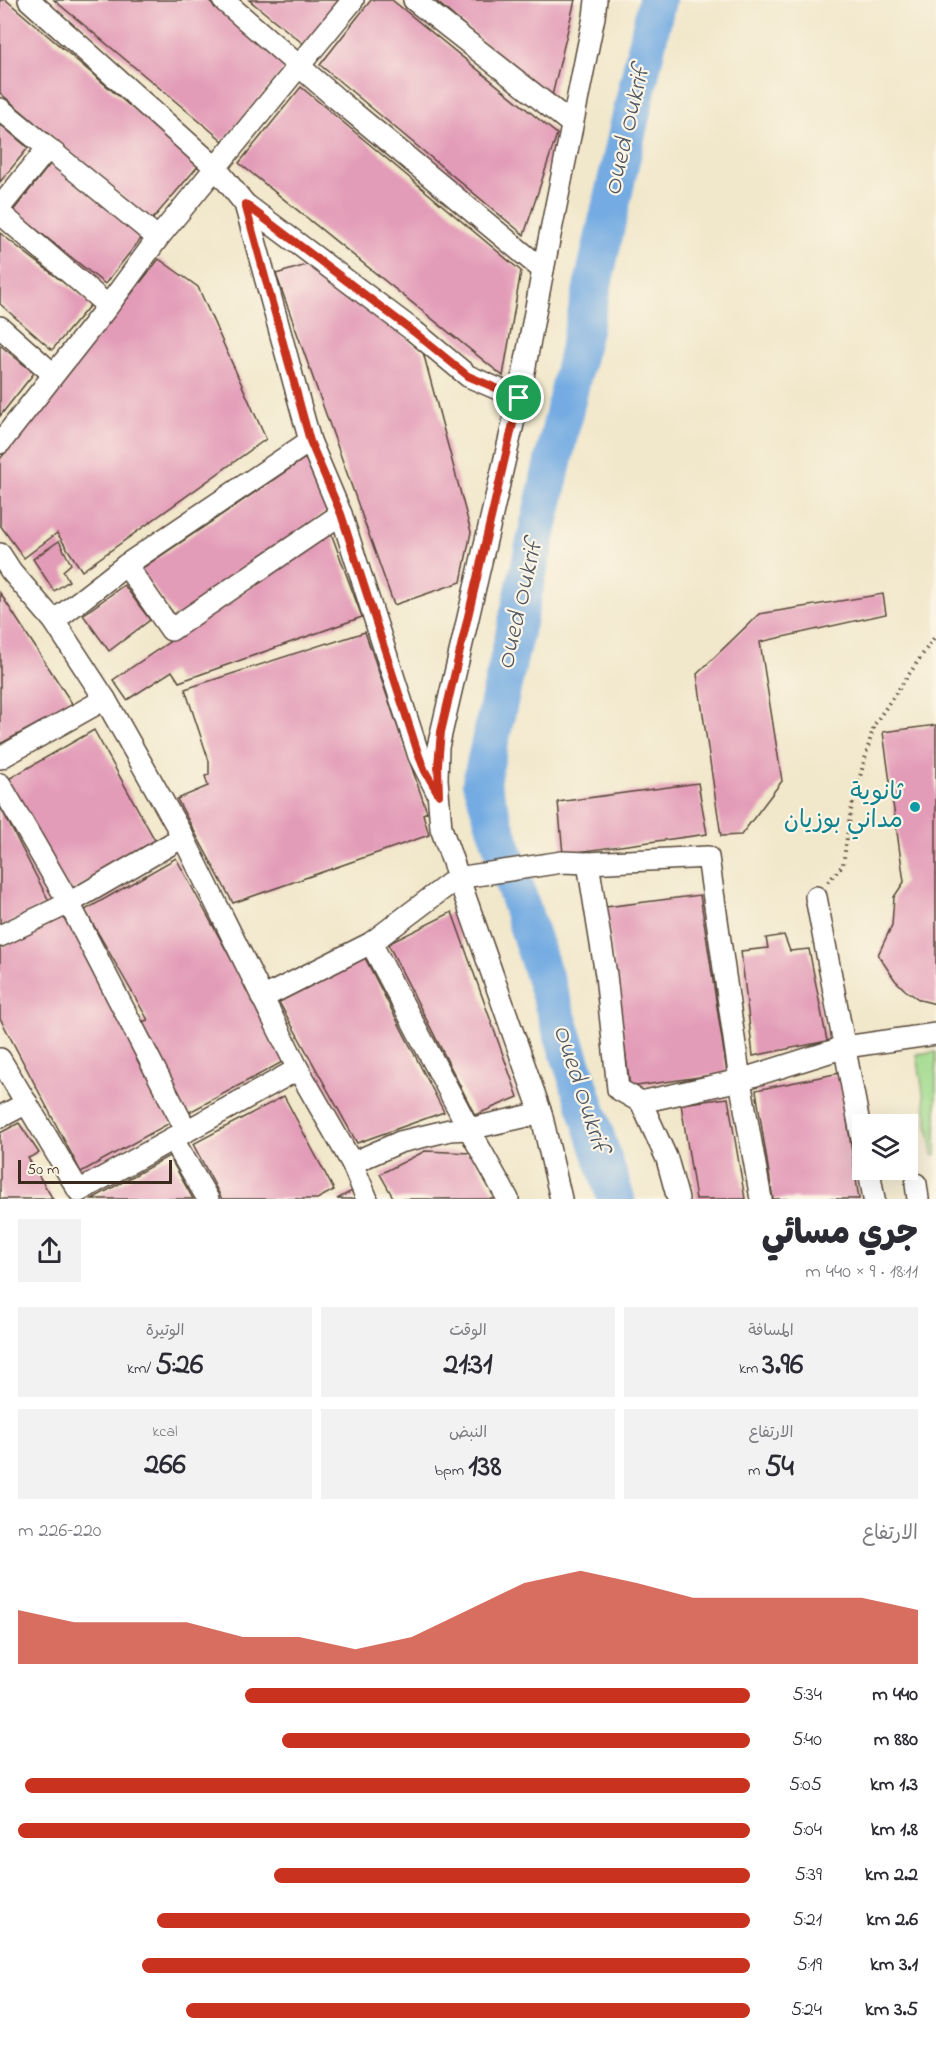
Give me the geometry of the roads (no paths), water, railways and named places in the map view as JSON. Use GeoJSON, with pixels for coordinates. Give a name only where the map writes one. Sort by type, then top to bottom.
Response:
{"type":"FeatureCollection","features":[{"type":"Feature","properties":{"kind":"street"},"geometry":{"type":"LineString","coordinates":[[29,0],[216,168],[245,204],[414,332],[468,376],[519,398]]}},
{"type":"Feature","properties":{"kind":"street"},"geometry":{"type":"LineString","coordinates":[[223,0],[543,270]]}},
{"type":"Feature","properties":{"kind":"street"},"geometry":{"type":"LineString","coordinates":[[0,443],[108,306],[158,238],[353,0]]}},
{"type":"Feature","properties":{"kind":"street"},"geometry":{"type":"LineString","coordinates":[[414,0],[572,124]]}},
{"type":"Feature","properties":{"kind":"street"},"geometry":{"type":"LineString","coordinates":[[561,1199],[541,1113],[441,828],[438,756],[441,732],[519,398],[596,0]]}},
{"type":"Feature","properties":{"kind":"street"},"geometry":{"type":"LineString","coordinates":[[0,109],[158,238]]}},
{"type":"Feature","properties":{"kind":"street"},"geometry":{"type":"LineString","coordinates":[[0,207],[48,148]]}},
{"type":"Feature","properties":{"kind":"street"},"geometry":{"type":"LineString","coordinates":[[245,204],[310,441],[341,514],[419,756],[439,795]]}},
{"type":"Feature","properties":{"kind":"street"},"geometry":{"type":"LineString","coordinates":[[0,213],[108,306]]}},
{"type":"Feature","properties":{"kind":"street"},"geometry":{"type":"LineString","coordinates":[[0,327],[53,375]]}},
{"type":"Feature","properties":{"kind":"street"},"geometry":{"type":"LineString","coordinates":[[54,621],[126,565],[310,441]]}},
{"type":"Feature","properties":{"kind":"street"},"geometry":{"type":"LineString","coordinates":[[126,565],[171,630],[341,514]]}},
{"type":"Feature","properties":{"kind":"street"},"geometry":{"type":"LineString","coordinates":[[4,568],[54,621],[105,699],[183,837],[298,1069],[352,1163],[367,1199]]}},
{"type":"Feature","properties":{"kind":"street"},"geometry":{"type":"LineString","coordinates":[[0,758],[105,699]]}},
{"type":"Feature","properties":{"kind":"street"},"geometry":{"type":"LineString","coordinates":[[0,784],[69,903],[208,1199]]}},
{"type":"Feature","properties":{"kind":"street"},"geometry":{"type":"LineString","coordinates":[[0,936],[69,903],[183,837]]}},
{"type":"Feature","properties":{"kind":"street"},"geometry":{"type":"LineString","coordinates":[[262,998],[371,943],[458,878],[562,862],[588,863],[708,856],[740,1080],[761,1199]]}},
{"type":"Feature","properties":{"kind":"street"},"geometry":{"type":"LineString","coordinates":[[588,863],[606,975],[618,1089],[641,1102],[667,1159],[678,1199]]}},
{"type":"Feature","properties":{"kind":"street"},"geometry":{"type":"LineString","coordinates":[[816,897],[857,1114]]}},
{"type":"Feature","properties":{"kind":"street"},"geometry":{"type":"LineString","coordinates":[[371,943],[508,1199]]}},
{"type":"Feature","properties":{"kind":"street"},"geometry":{"type":"LineString","coordinates":[[641,1102],[740,1080],[844,1047],[936,1034]]}},
{"type":"Feature","properties":{"kind":"street"},"geometry":{"type":"LineString","coordinates":[[0,1059],[79,1191],[298,1069]]}},
{"type":"Feature","properties":{"kind":"street"},"geometry":{"type":"LineString","coordinates":[[0,1117],[27,1103]]}},
{"type":"Feature","properties":{"kind":"street"},"geometry":{"type":"LineString","coordinates":[[352,1163],[400,1143],[450,1130],[469,1129],[541,1113]]}},
{"type":"Feature","properties":{"kind":"street"},"geometry":{"type":"LineString","coordinates":[[870,1180],[874,1199]]}},
{"type":"Feature","properties":{"kind":"waterway","name":"Oued Oukrif"},"geometry":{"type":"LineString","coordinates":[[616,1199],[481,782],[657,0]]}},
{"type":"Feature","properties":{"kind":"place","name":"ثانوية مداني بوزيان"},"geometry":{"type":"Point","coordinates":[915,807]}}]}
